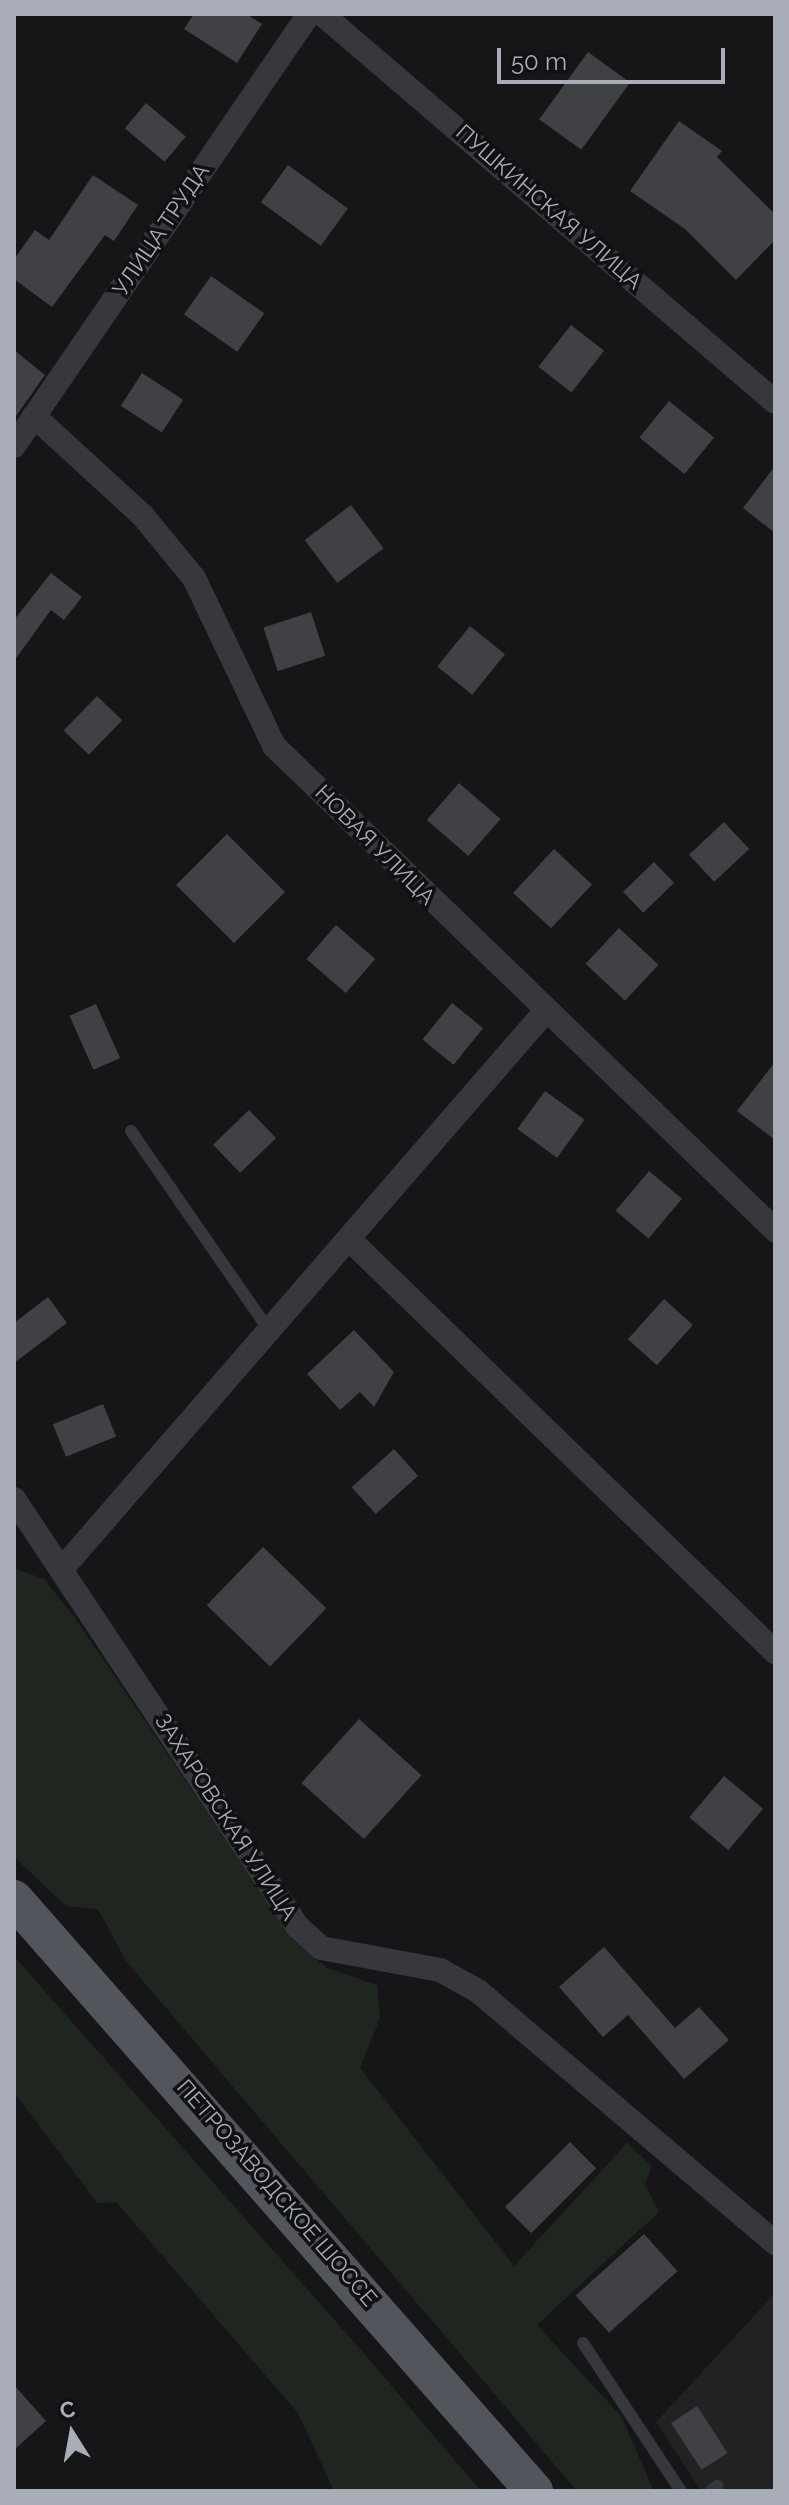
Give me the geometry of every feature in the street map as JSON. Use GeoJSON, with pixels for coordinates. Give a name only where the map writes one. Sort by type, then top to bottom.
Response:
{"type":"FeatureCollection","features":[{"type":"Feature","properties":{"kind":"main road","name":"ПЕТРОЗАВОДСКОЕ ШОССЕ"},"geometry":{"type":"LineString","coordinates":[[14,1899],[534,2491]]}},
{"type":"Feature","properties":{"kind":"street","name":"УЛИЦА ТРУДА"},"geometry":{"type":"LineString","coordinates":[[14,446],[309,14]]}},
{"type":"Feature","properties":{"kind":"street","name":"ПУШКИНСКАЯ УЛИЦА"},"geometry":{"type":"LineString","coordinates":[[322,14],[775,402]]}},
{"type":"Feature","properties":{"kind":"street","name":"НОВАЯ УЛИЦА"},"geometry":{"type":"LineString","coordinates":[[34,416],[143,516],[194,578],[274,746],[544,1013],[775,1230]]}},
{"type":"Feature","properties":{"kind":"street"},"geometry":{"type":"LineString","coordinates":[[62,1569],[544,1013]]}},
{"type":"Feature","properties":{"kind":"street"},"geometry":{"type":"LineString","coordinates":[[350,1240],[775,1652]]}},
{"type":"Feature","properties":{"kind":"street","name":"ЗАХАРОВСКАЯ УЛИЦА"},"geometry":{"type":"LineString","coordinates":[[14,1499],[310,1938],[350,1956],[440,1970],[478,1991],[775,2243]]}},
{"type":"Feature","properties":{"kind":"lane"},"geometry":{"type":"LineString","coordinates":[[131,1131],[270,1332]]}},
{"type":"Feature","properties":{"kind":"lane"},"geometry":{"type":"LineString","coordinates":[[583,2343],[681,2491]]}},
{"type":"Feature","properties":{"kind":"shaded area"},"geometry":{"type":"Polygon","coordinates":[[[14,1568],[44,1579],[75,1618],[293,1939],[327,1968],[377,1985],[380,2018],[360,2068],[514,2266],[627,2143],[652,2166],[645,2184],[659,2212],[537,2325],[621,2416],[654,2491],[577,2491],[126,1961],[98,1909],[66,1906],[14,1857],[14,1568]]]}},
{"type":"Feature","properties":{"kind":"shaded area"},"geometry":{"type":"Polygon","coordinates":[[[14,1956],[481,2491],[334,2491],[298,2413],[116,2202],[97,2203],[14,2092],[14,1956]]]}},
{"type":"Feature","properties":{"kind":"shaded area"},"geometry":{"type":"Polygon","coordinates":[[[775,2293],[775,2491],[701,2491],[656,2422],[775,2293]]]}},
{"type":"Feature","properties":{"kind":"building"},"geometry":{"type":"Polygon","coordinates":[[[194,14],[246,14],[262,24],[237,63],[184,29],[194,14]]]}},
{"type":"Feature","properties":{"kind":"building"},"geometry":{"type":"Polygon","coordinates":[[[588,52],[630,83],[581,150],[539,119],[588,52]]]}},
{"type":"Feature","properties":{"kind":"building"},"geometry":{"type":"Polygon","coordinates":[[[146,103],[186,136],[165,162],[125,128],[146,103]]]}},
{"type":"Feature","properties":{"kind":"building"},"geometry":{"type":"Polygon","coordinates":[[[679,121],[722,151],[717,157],[775,214],[775,240],[736,280],[685,229],[630,191],[679,121]]]}},
{"type":"Feature","properties":{"kind":"building"},"geometry":{"type":"Polygon","coordinates":[[[288,165],[348,208],[321,246],[261,202],[288,165]]]}},
{"type":"Feature","properties":{"kind":"building"},"geometry":{"type":"Polygon","coordinates":[[[93,175],[138,205],[114,241],[105,235],[52,307],[14,279],[14,259],[35,230],[49,240],[93,175]]]}},
{"type":"Feature","properties":{"kind":"building"},"geometry":{"type":"Polygon","coordinates":[[[211,276],[264,313],[237,352],[184,315],[211,276]]]}},
{"type":"Feature","properties":{"kind":"building"},"geometry":{"type":"Polygon","coordinates":[[[571,325],[604,351],[571,393],[538,367],[571,325]]]}},
{"type":"Feature","properties":{"kind":"building"},"geometry":{"type":"Polygon","coordinates":[[[14,350],[45,375],[14,419],[14,350]]]}},
{"type":"Feature","properties":{"kind":"building"},"geometry":{"type":"Polygon","coordinates":[[[142,373],[183,400],[162,432],[121,406],[142,373]]]}},
{"type":"Feature","properties":{"kind":"building"},"geometry":{"type":"Polygon","coordinates":[[[669,401],[714,438],[684,474],[639,438],[669,401]]]}},
{"type":"Feature","properties":{"kind":"building"},"geometry":{"type":"Polygon","coordinates":[[[775,466],[775,533],[743,508],[775,466]]]}},
{"type":"Feature","properties":{"kind":"building"},"geometry":{"type":"Polygon","coordinates":[[[351,505],[383,548],[337,583],[305,540],[351,505]]]}},
{"type":"Feature","properties":{"kind":"building"},"geometry":{"type":"Polygon","coordinates":[[[51,573],[82,597],[64,620],[51,610],[14,661],[14,620],[51,573]]]}},
{"type":"Feature","properties":{"kind":"building"},"geometry":{"type":"Polygon","coordinates":[[[311,612],[325,656],[278,671],[263,627],[311,612]]]}},
{"type":"Feature","properties":{"kind":"building"},"geometry":{"type":"Polygon","coordinates":[[[470,626],[505,654],[472,695],[437,666],[470,626]]]}},
{"type":"Feature","properties":{"kind":"building"},"geometry":{"type":"Polygon","coordinates":[[[97,696],[122,720],[89,755],[64,731],[97,696]]]}},
{"type":"Feature","properties":{"kind":"building"},"geometry":{"type":"Polygon","coordinates":[[[459,783],[501,819],[468,856],[427,820],[459,783]]]}},
{"type":"Feature","properties":{"kind":"building"},"geometry":{"type":"Polygon","coordinates":[[[724,822],[749,849],[714,882],[689,855],[724,822]]]}},
{"type":"Feature","properties":{"kind":"building"},"geometry":{"type":"Polygon","coordinates":[[[227,834],[285,892],[234,943],[176,885],[227,834]]]}},
{"type":"Feature","properties":{"kind":"building"},"geometry":{"type":"Polygon","coordinates":[[[554,849],[592,884],[551,928],[513,893],[554,849]]]}},
{"type":"Feature","properties":{"kind":"building"},"geometry":{"type":"Polygon","coordinates":[[[654,862],[674,883],[643,913],[623,892],[654,862]]]}},
{"type":"Feature","properties":{"kind":"building"},"geometry":{"type":"Polygon","coordinates":[[[336,925],[375,959],[346,993],[306,959],[336,925]]]}},
{"type":"Feature","properties":{"kind":"building"},"geometry":{"type":"Polygon","coordinates":[[[619,928],[658,965],[625,1001],[586,964],[619,928]]]}},
{"type":"Feature","properties":{"kind":"building"},"geometry":{"type":"Polygon","coordinates":[[[452,1003],[483,1028],[454,1065],[422,1040],[452,1003]]]}},
{"type":"Feature","properties":{"kind":"building"},"geometry":{"type":"Polygon","coordinates":[[[96,1004],[120,1058],[94,1070],[70,1016],[96,1004]]]}},
{"type":"Feature","properties":{"kind":"building"},"geometry":{"type":"Polygon","coordinates":[[[775,1062],[775,1140],[737,1111],[775,1062]]]}},
{"type":"Feature","properties":{"kind":"building"},"geometry":{"type":"Polygon","coordinates":[[[545,1091],[585,1120],[557,1158],[517,1129],[545,1091]]]}},
{"type":"Feature","properties":{"kind":"building"},"geometry":{"type":"Polygon","coordinates":[[[249,1110],[276,1138],[240,1173],[213,1145],[249,1110]]]}},
{"type":"Feature","properties":{"kind":"building"},"geometry":{"type":"Polygon","coordinates":[[[649,1171],[682,1199],[649,1238],[616,1211],[649,1171]]]}},
{"type":"Feature","properties":{"kind":"building"},"geometry":{"type":"Polygon","coordinates":[[[48,1297],[67,1323],[14,1363],[14,1323],[48,1297]]]}},
{"type":"Feature","properties":{"kind":"building"},"geometry":{"type":"Polygon","coordinates":[[[664,1299],[693,1325],[657,1365],[628,1339],[664,1299]]]}},
{"type":"Feature","properties":{"kind":"building"},"geometry":{"type":"Polygon","coordinates":[[[354,1330],[394,1372],[374,1407],[360,1392],[340,1410],[307,1374],[354,1330]]]}},
{"type":"Feature","properties":{"kind":"building"},"geometry":{"type":"Polygon","coordinates":[[[103,1404],[116,1436],[66,1457],[53,1424],[103,1404]]]}},
{"type":"Feature","properties":{"kind":"building"},"geometry":{"type":"Polygon","coordinates":[[[394,1449],[418,1476],[376,1514],[352,1487],[394,1449]]]}},
{"type":"Feature","properties":{"kind":"building"},"geometry":{"type":"Polygon","coordinates":[[[263,1547],[326,1608],[270,1666],[207,1605],[263,1547]]]}},
{"type":"Feature","properties":{"kind":"building"},"geometry":{"type":"Polygon","coordinates":[[[359,1719],[421,1775],[364,1839],[301,1783],[359,1719]]]}},
{"type":"Feature","properties":{"kind":"building"},"geometry":{"type":"Polygon","coordinates":[[[724,1776],[763,1809],[728,1850],[689,1817],[724,1776]]]}},
{"type":"Feature","properties":{"kind":"building"},"geometry":{"type":"Polygon","coordinates":[[[604,1947],[675,2028],[699,2007],[729,2040],[684,2079],[628,2015],[603,2037],[559,1987],[604,1947]]]}},
{"type":"Feature","properties":{"kind":"building"},"geometry":{"type":"Polygon","coordinates":[[[570,2142],[596,2168],[531,2233],[505,2207],[570,2142]]]}},
{"type":"Feature","properties":{"kind":"building"},"geometry":{"type":"Polygon","coordinates":[[[644,2234],[677,2271],[609,2333],[576,2296],[644,2234]]]}},
{"type":"Feature","properties":{"kind":"building"},"geometry":{"type":"Polygon","coordinates":[[[14,2385],[46,2421],[14,2450],[14,2385]]]}},
{"type":"Feature","properties":{"kind":"building"},"geometry":{"type":"Polygon","coordinates":[[[697,2406],[727,2453],[702,2470],[671,2423],[697,2406]]]}}]}
